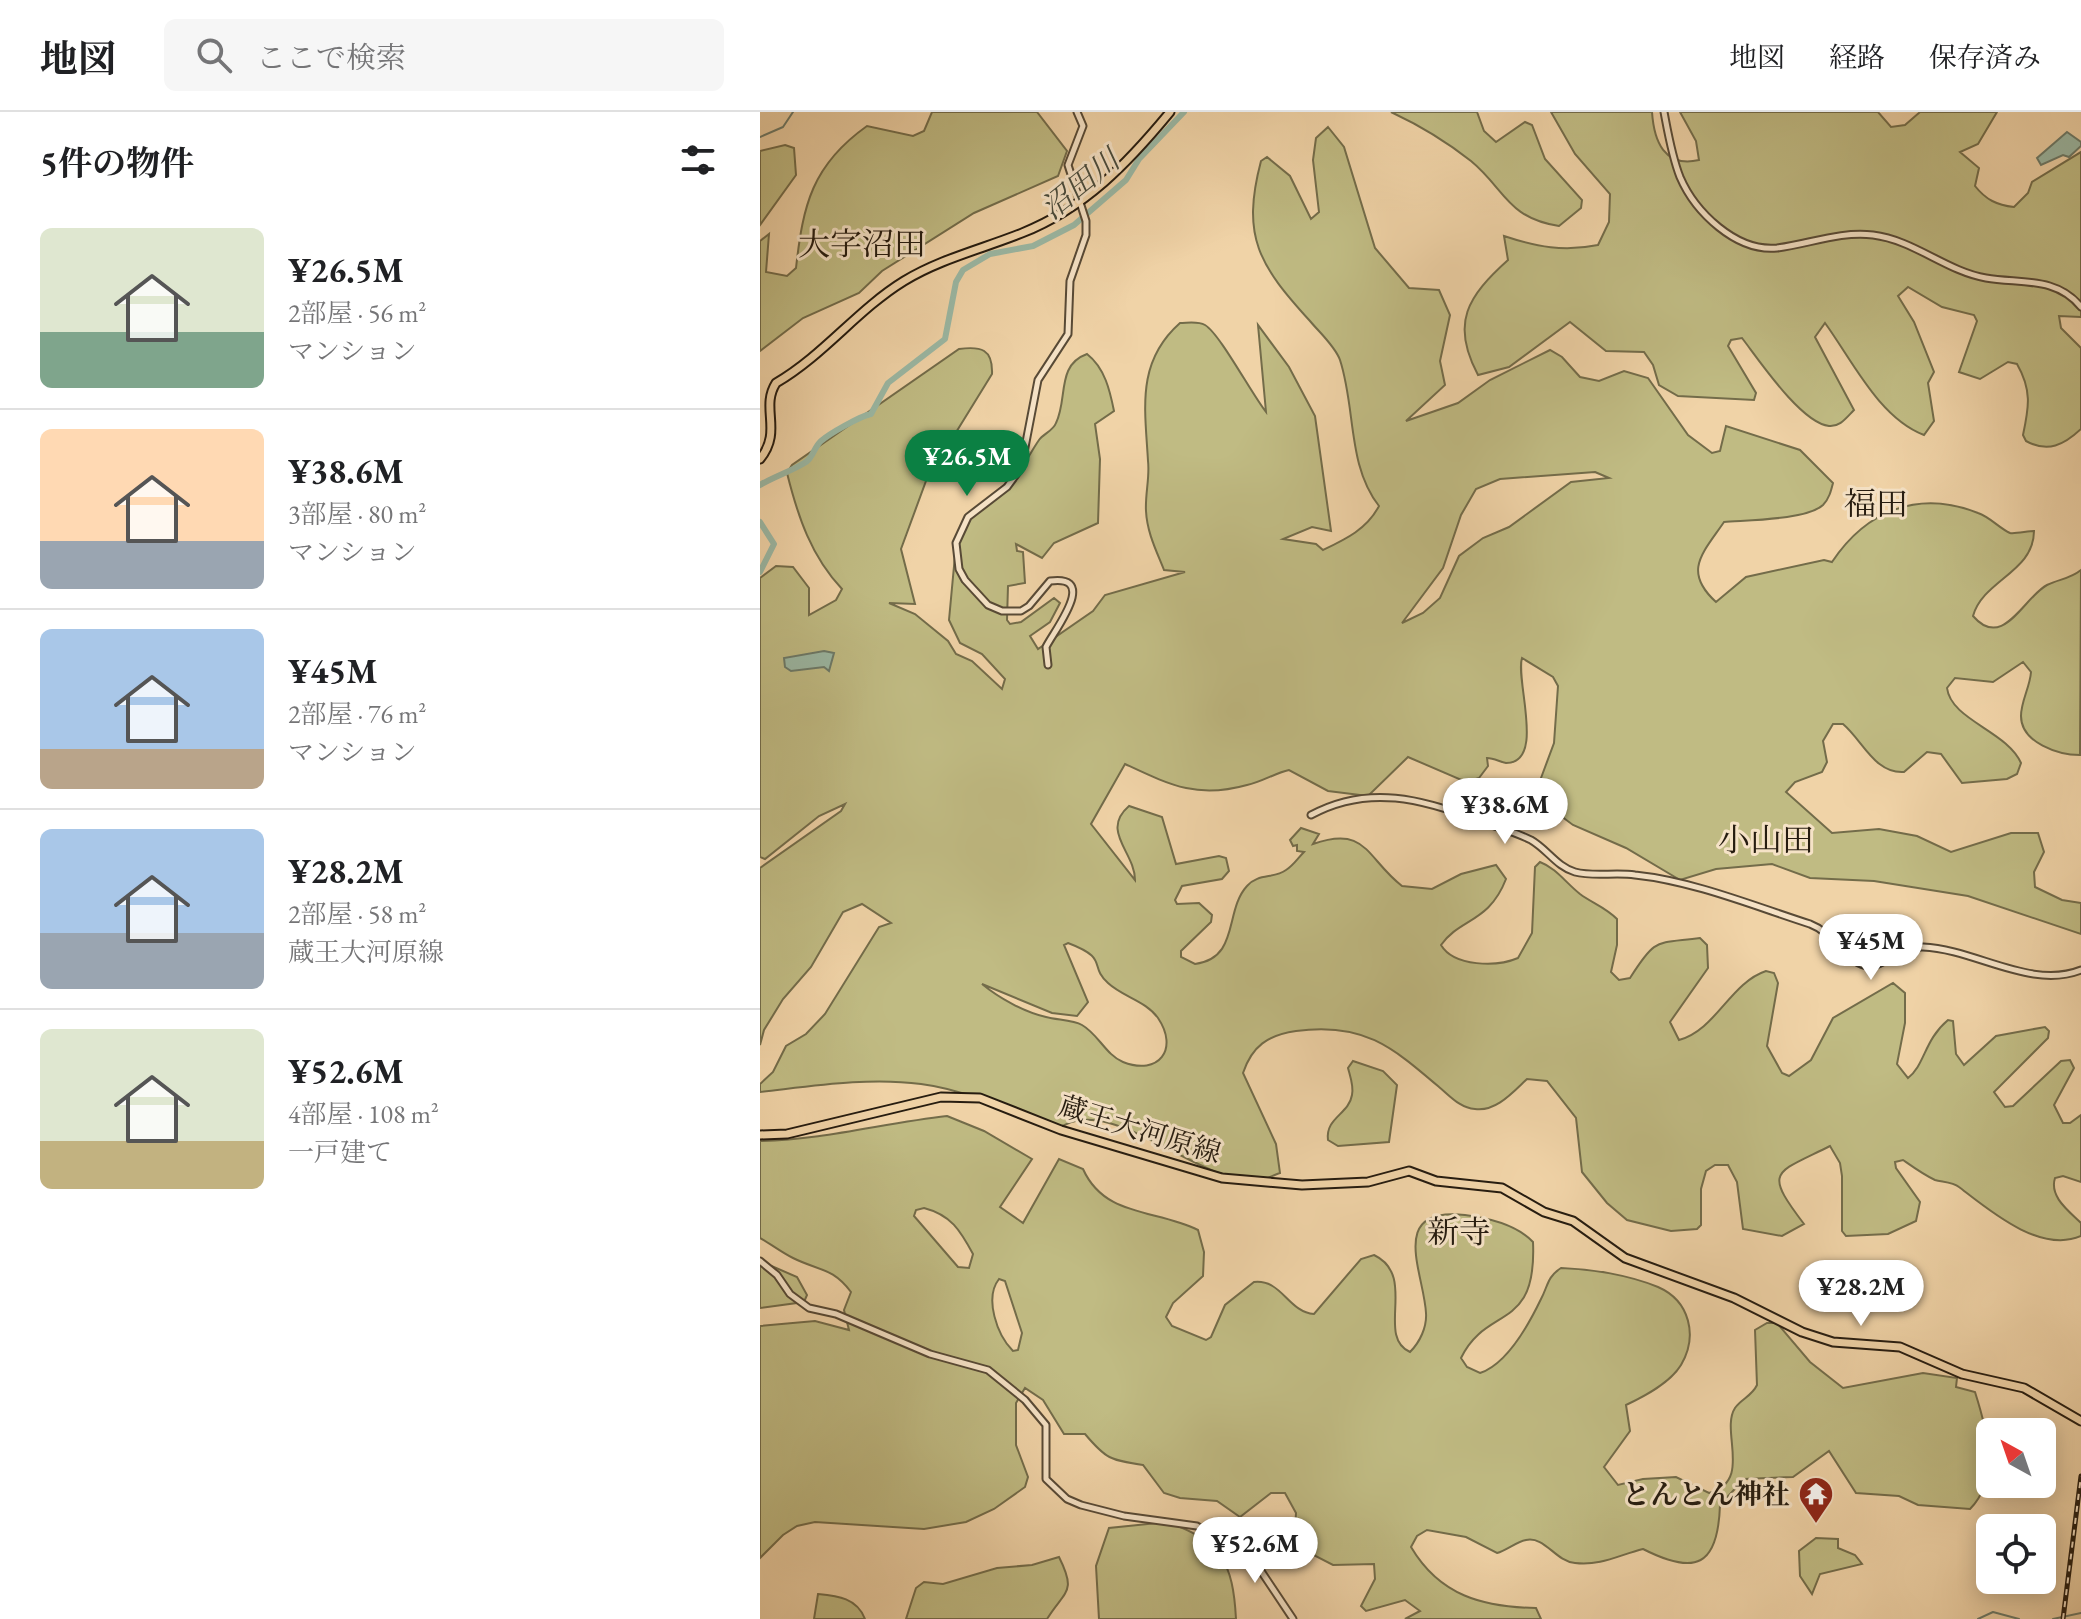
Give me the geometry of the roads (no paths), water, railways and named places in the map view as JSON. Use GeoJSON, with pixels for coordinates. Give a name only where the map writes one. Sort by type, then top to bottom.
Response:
{"type":"FeatureCollection","features":[{"type":"Feature","properties":{"kind":"main road"},"geometry":{"type":"LineString","coordinates":[[760,459],[772,439],[769,413],[773,386],[807,364],[875,301],[922,270],[1021,234],[1080,206],[1124,167],[1170,112]]}},
{"type":"Feature","properties":{"kind":"main road","name":"蔵王大河原線"},"geometry":{"type":"LineString","coordinates":[[760,1135],[787,1134],[941,1097],[980,1098],[1061,1130],[1222,1178],[1302,1185],[1368,1182],[1409,1171],[1436,1181],[1502,1188],[1544,1212],[1573,1221],[1625,1258],[1734,1298],[1809,1335],[1845,1344],[1900,1347],[1962,1374],[2016,1385],[2081,1421]]}},
{"type":"Feature","properties":{"kind":"street"},"geometry":{"type":"LineString","coordinates":[[1048,665],[1046,647],[1073,599],[1069,586],[1063,581],[1050,581],[1021,611],[1002,611],[988,605],[965,580],[959,569],[956,543],[968,517],[1007,487],[1021,468],[1038,380],[1068,334],[1070,281],[1086,235],[1086,221],[1068,165],[1083,126],[1077,112]]}},
{"type":"Feature","properties":{"kind":"street"},"geometry":{"type":"LineString","coordinates":[[1664,112],[1676,165],[1687,190],[1699,207],[1742,243],[1765,249],[1854,234],[1886,237],[1982,277],[2051,285],[2081,307]]}},
{"type":"Feature","properties":{"kind":"street"},"geometry":{"type":"LineString","coordinates":[[1311,815],[1329,805],[1354,799],[1384,796],[1417,799],[1529,839],[1573,871],[1636,875],[1690,887],[1811,925],[1825,931],[1848,957],[1868,967],[1878,965],[1898,952],[1922,947],[1961,953],[2046,977],[2064,976],[2081,970]]}},
{"type":"Feature","properties":{"kind":"street"},"geometry":{"type":"LineString","coordinates":[[760,1261],[777,1275],[790,1294],[809,1308],[836,1314],[930,1354],[988,1370],[1025,1400],[1046,1425],[1046,1479],[1067,1499],[1124,1516],[1197,1526],[1257,1565],[1293,1619]]}},
{"type":"Feature","properties":{"kind":"waterway"},"geometry":{"type":"LineString","coordinates":[[760,137],[783,127],[793,112]]}},
{"type":"Feature","properties":{"kind":"waterway","name":"沼田川"},"geometry":{"type":"LineString","coordinates":[[760,485],[806,462],[825,438],[871,414],[888,383],[945,339],[956,282],[963,270],[990,254],[1033,246],[1074,225],[1126,180],[1139,159],[1184,112]]}},
{"type":"Feature","properties":{"kind":"waterway","name":"沼田川"},"geometry":{"type":"LineString","coordinates":[[760,522],[774,544],[760,572]]}},
{"type":"Feature","properties":{"kind":"waterway"},"geometry":{"type":"LineString","coordinates":[[1978,1619],[1993,1612],[2019,1619]]}},
{"type":"Feature","properties":{"kind":"waterway"},"geometry":{"type":"LineString","coordinates":[[2053,1619],[2081,1613]]}},
{"type":"Feature","properties":{"kind":"railway"},"geometry":{"type":"LineString","coordinates":[[2063,1619],[2081,1476]]}},
{"type":"Feature","properties":{"kind":"place","name":"とんとん神社"},"geometry":{"type":"Point","coordinates":[1816,1525]}},
{"type":"Feature","properties":{"kind":"district","name":"大字沼田"},"geometry":{"type":"Point","coordinates":[862,244]}},
{"type":"Feature","properties":{"kind":"district","name":"福田"},"geometry":{"type":"Point","coordinates":[1876,504]}},
{"type":"Feature","properties":{"kind":"district","name":"小山田"},"geometry":{"type":"Point","coordinates":[1766,840]}},
{"type":"Feature","properties":{"kind":"district","name":"新寺"},"geometry":{"type":"Point","coordinates":[1459,1232]}}]}
